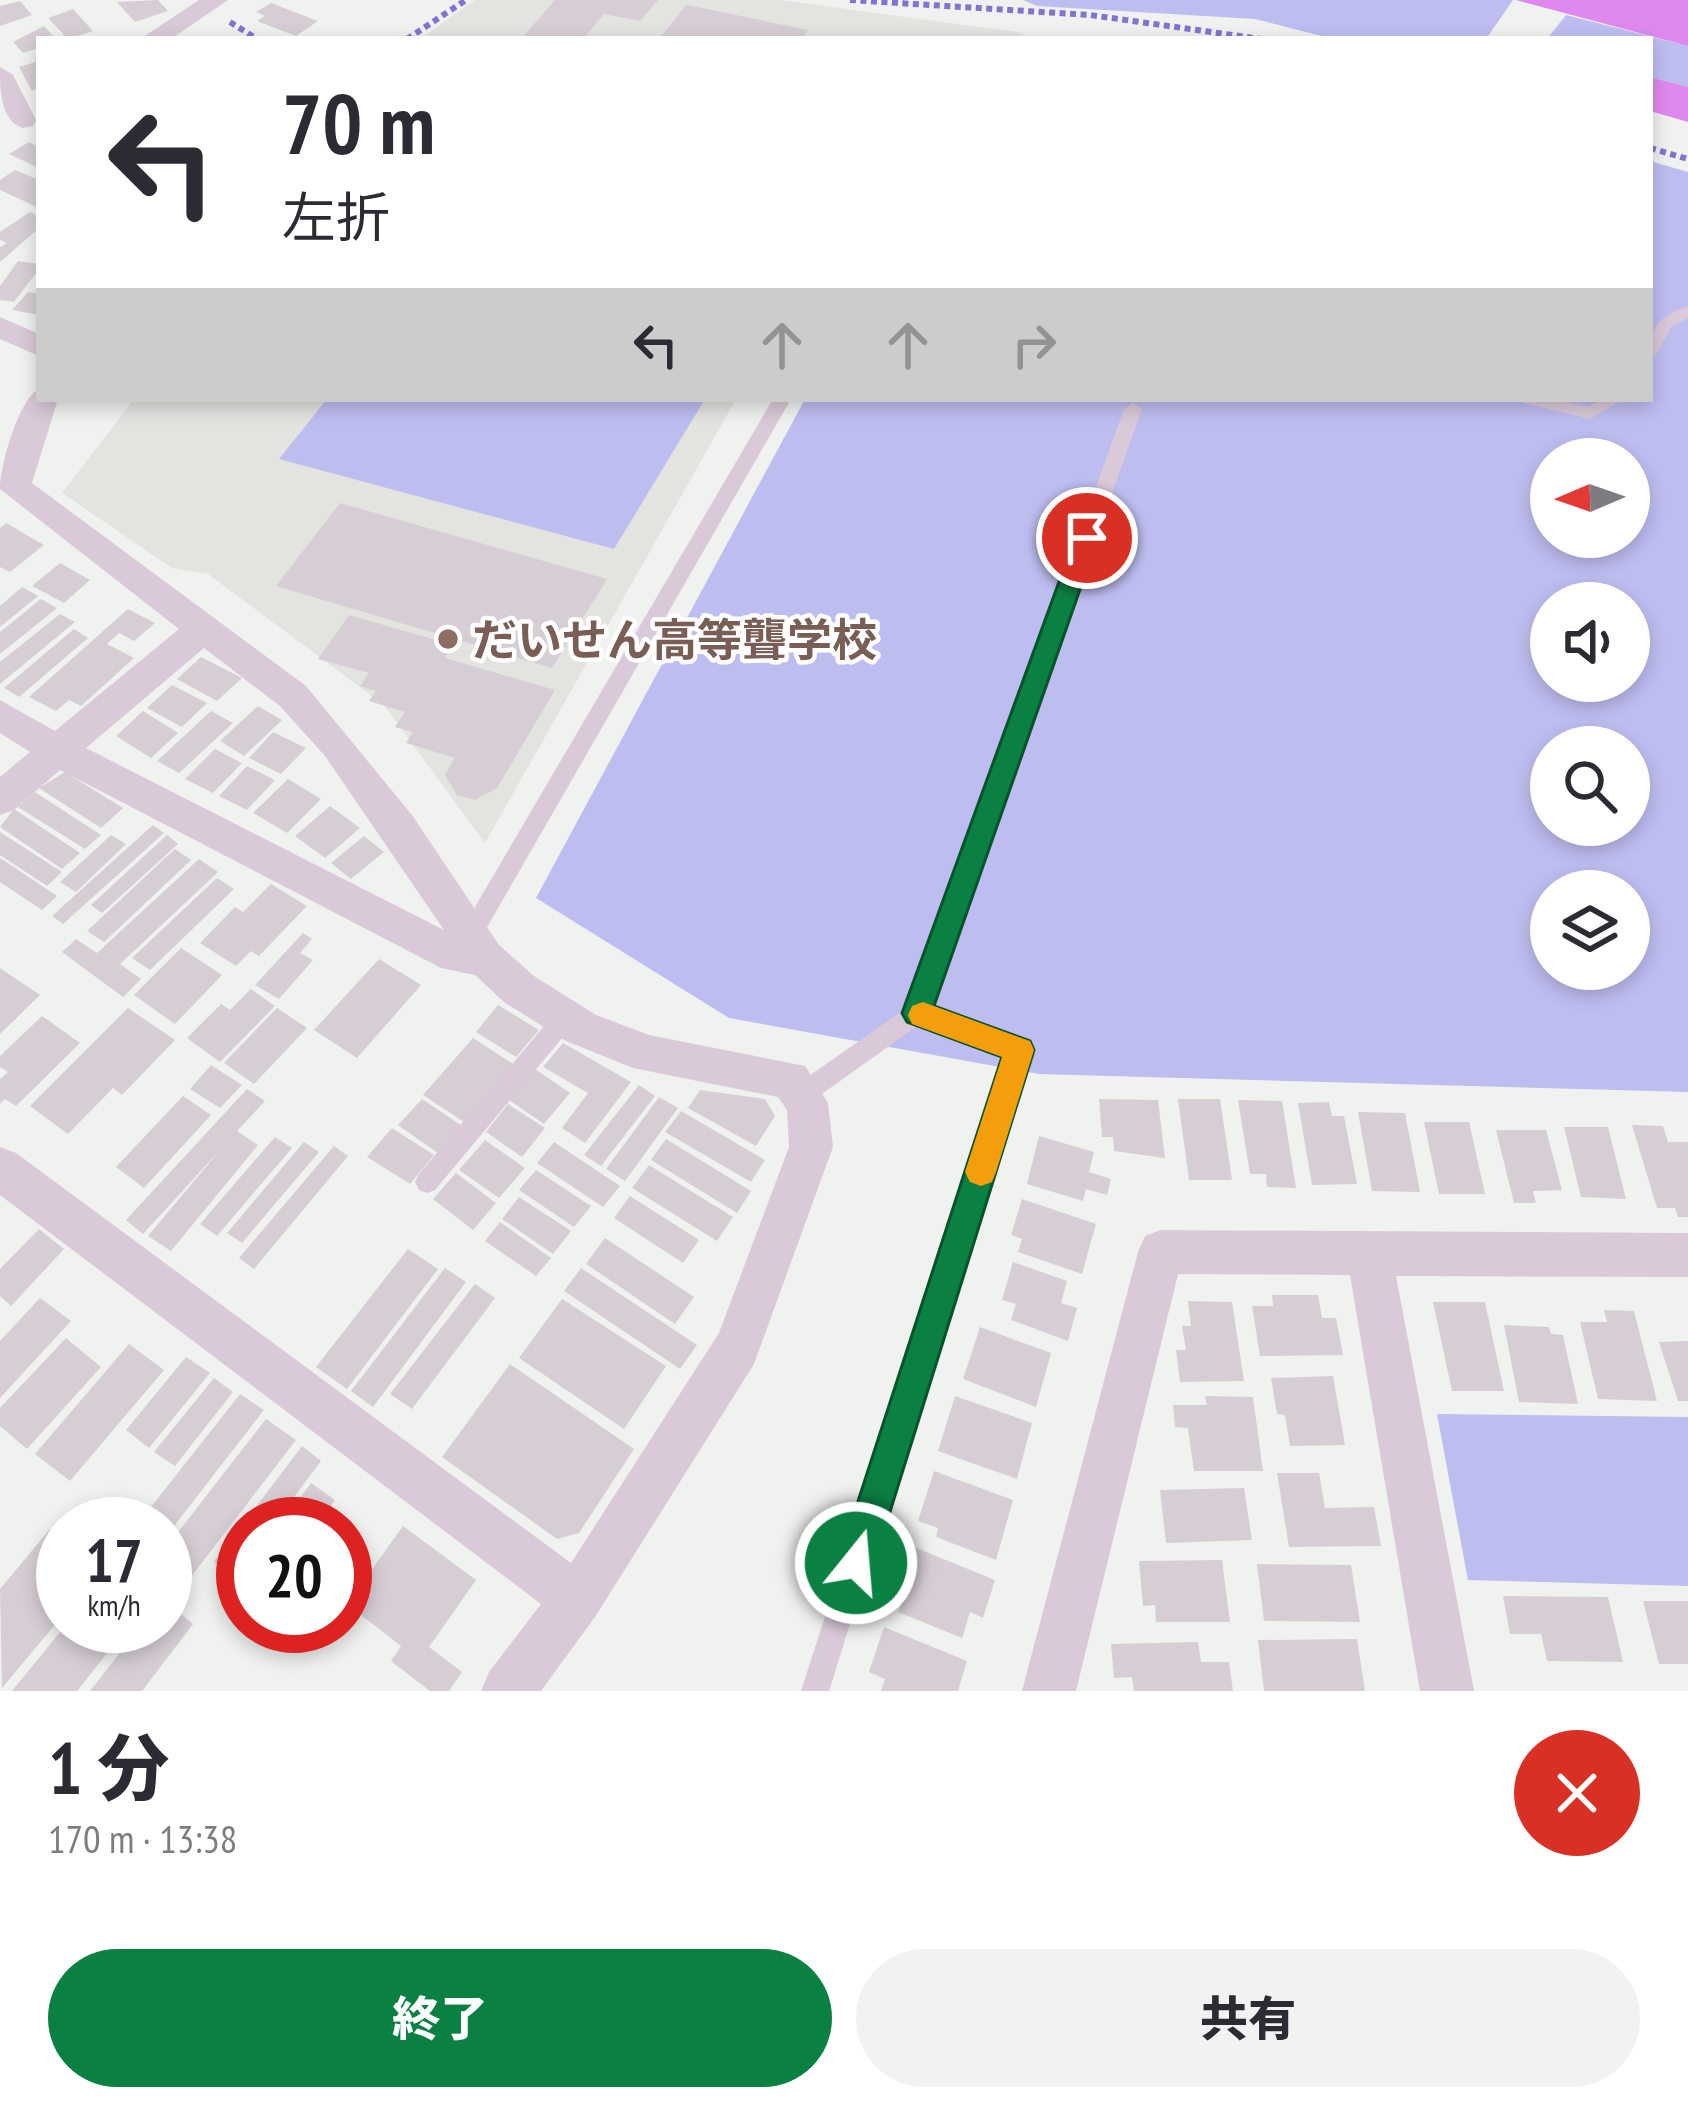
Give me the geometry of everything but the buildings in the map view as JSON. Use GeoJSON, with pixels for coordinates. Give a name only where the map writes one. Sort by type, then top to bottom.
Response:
{"type":"FeatureCollection","features":[{"type":"Feature","properties":{"kind":"street"},"geometry":{"type":"LineString","coordinates":[[157,36],[206,2]]}},
{"type":"Feature","properties":{"kind":"street"},"geometry":{"type":"LineString","coordinates":[[0,75],[21,122]]}},
{"type":"Feature","properties":{"kind":"street"},"geometry":{"type":"LineString","coordinates":[[0,327],[36,345]]}},
{"type":"Feature","properties":{"kind":"street"},"geometry":{"type":"LineString","coordinates":[[41,402],[16,472],[16,488],[293,696],[338,746],[477,947],[519,989],[566,1018],[648,1054],[790,1080],[804,1093],[812,1115],[811,1147],[737,1347],[578,1599],[508,1691]]}},
{"type":"Feature","properties":{"kind":"street"},"geometry":{"type":"LineString","coordinates":[[0,799],[204,628]]}},
{"type":"Feature","properties":{"kind":"street"},"geometry":{"type":"LineString","coordinates":[[0,714],[55,750],[455,955],[477,947]]}},
{"type":"Feature","properties":{"kind":"street"},"geometry":{"type":"LineString","coordinates":[[0,1168],[578,1599]]}},
{"type":"Feature","properties":{"kind":"street"},"geometry":{"type":"LineString","coordinates":[[1049,1691],[1161,1252],[1688,1255]]}},
{"type":"Feature","properties":{"kind":"street"},"geometry":{"type":"LineString","coordinates":[[1369,1253],[1447,1691]]}},
{"type":"Feature","properties":{"kind":"lane"},"geometry":{"type":"LineString","coordinates":[[1653,346],[1665,324],[1688,311]]}},
{"type":"Feature","properties":{"kind":"lane"},"geometry":{"type":"LineString","coordinates":[[477,947],[780,402]]}},
{"type":"Feature","properties":{"kind":"lane"},"geometry":{"type":"LineString","coordinates":[[1543,402],[1590,413],[1610,402]]}},
{"type":"Feature","properties":{"kind":"lane"},"geometry":{"type":"LineString","coordinates":[[804,1093],[917,1013],[1133,409]]}},
{"type":"Feature","properties":{"kind":"lane"},"geometry":{"type":"LineString","coordinates":[[815,1691],[1019,1050],[917,1013]]}},
{"type":"Feature","properties":{"kind":"lane"},"geometry":{"type":"LineString","coordinates":[[427,1182],[566,1018]]}},
{"type":"Feature","properties":{"kind":"path"},"geometry":{"type":"LineString","coordinates":[[412,36],[466,0]]}},
{"type":"Feature","properties":{"kind":"path"},"geometry":{"type":"LineString","coordinates":[[850,0],[1090,15],[1240,36]]}},
{"type":"Feature","properties":{"kind":"path"},"geometry":{"type":"LineString","coordinates":[[1004,0],[1014,12]]}},
{"type":"Feature","properties":{"kind":"path"},"geometry":{"type":"LineString","coordinates":[[1653,149],[1688,159]]}},
{"type":"Feature","properties":{"kind":"shaded area"},"geometry":{"type":"Polygon","coordinates":[[[475,0],[780,0],[1024,33],[1023,36],[424,36],[475,0]]]}},
{"type":"Feature","properties":{"kind":"shaded area"},"geometry":{"type":"Polygon","coordinates":[[[1023,0],[1513,0],[1488,36],[1321,36],[1255,19],[1037,6],[1023,0]]]}},
{"type":"Feature","properties":{"kind":"shaded area"},"geometry":{"type":"Polygon","coordinates":[[[1516,0],[1688,0],[1688,46],[1516,0]]]}},
{"type":"Feature","properties":{"kind":"shaded area"},"geometry":{"type":"Polygon","coordinates":[[[1566,15],[1649,36],[1549,36],[1566,15]]]}},
{"type":"Feature","properties":{"kind":"shaded area"},"geometry":{"type":"Polygon","coordinates":[[[1653,37],[1688,46],[1688,87],[1653,78],[1653,37]]]}},
{"type":"Feature","properties":{"kind":"shaded area"},"geometry":{"type":"Polygon","coordinates":[[[1653,78],[1688,87],[1688,122],[1653,112],[1653,78]]]}},
{"type":"Feature","properties":{"kind":"shaded area"},"geometry":{"type":"Polygon","coordinates":[[[1653,162],[1688,172],[1688,1092],[1039,1074],[729,1018],[536,898],[803,402],[1653,402],[1653,162]]]}},
{"type":"Feature","properties":{"kind":"shaded area","name":"だいせん高等聾学校"},"geometry":{"type":"Polygon","coordinates":[[[132,402],[734,402],[485,843],[384,705],[208,574],[172,568],[62,493],[132,402]]]}},
{"type":"Feature","properties":{"kind":"shaded area"},"geometry":{"type":"Polygon","coordinates":[[[325,402],[703,402],[614,549],[279,459],[325,402]]]}},
{"type":"Feature","properties":{"kind":"shaded area"},"geometry":{"type":"Polygon","coordinates":[[[1437,1414],[1688,1417],[1688,1586],[1468,1580],[1437,1414]]]}},
{"type":"Feature","properties":{"kind":"slow traffic"},"geometry":{"type":"LineString","coordinates":[[923,1015],[1019,1050],[981,1172]]}},
{"type":"Feature","properties":{"kind":"place","name":"だいせん高等聾学校"},"geometry":{"type":"Point","coordinates":[448,639]}},
{"type":"Feature","properties":{"kind":"route"},"geometry":{"type":"LineString","coordinates":[[856,1563],[1019,1050],[917,1013],[1087,538]]}}]}
